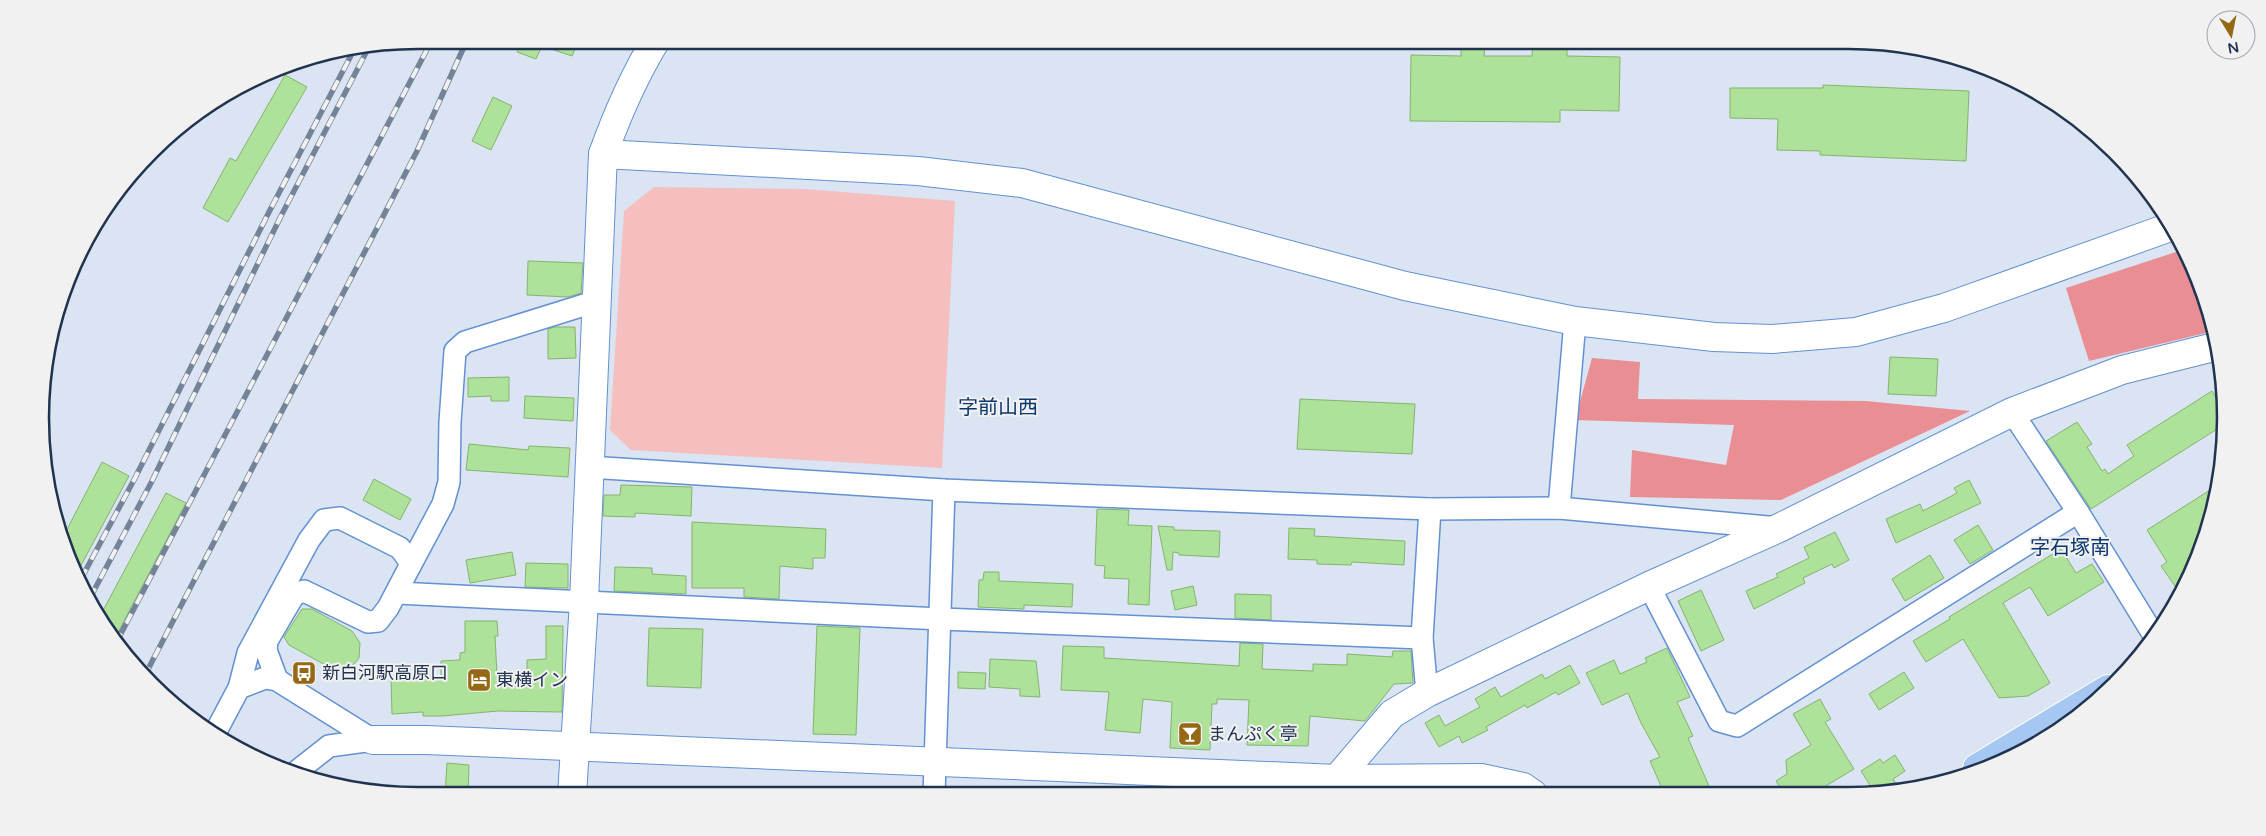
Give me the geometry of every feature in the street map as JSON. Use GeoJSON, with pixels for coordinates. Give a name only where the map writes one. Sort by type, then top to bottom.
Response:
{"type":"FeatureCollection","features":[{"type":"Feature","properties":{"kind":"highway"},"geometry":{"type":"LineString","coordinates":[[2017,746],[2073,711]]}},
{"type":"Feature","properties":{"kind":"street"},"geometry":{"type":"LineString","coordinates":[[573,787],[584,601],[603,154],[617,116],[642,62],[650,49]]}},
{"type":"Feature","properties":{"kind":"street"},"geometry":{"type":"LineString","coordinates":[[603,154],[918,172],[1022,183],[1405,286],[1575,322],[1714,337],[1772,338],[1856,332],[1944,308],[2165,229]]}},
{"type":"Feature","properties":{"kind":"street"},"geometry":{"type":"LineString","coordinates":[[277,680],[266,650],[267,641],[298,592],[304,591],[313,594],[368,622],[373,622],[382,617],[397,593],[443,504],[449,482],[450,422],[455,351],[466,342],[596,301]]}},
{"type":"Feature","properties":{"kind":"street"},"geometry":{"type":"LineString","coordinates":[[1559,508],[1575,322]]}},
{"type":"Feature","properties":{"kind":"street"},"geometry":{"type":"LineString","coordinates":[[1331,786],[1392,714],[1427,693],[1649,586],[1779,528],[2012,412],[2122,370],[2210,348]]}},
{"type":"Feature","properties":{"kind":"street"},"geometry":{"type":"LineString","coordinates":[[2012,412],[2078,512],[2150,630]]}},
{"type":"Feature","properties":{"kind":"street"},"geometry":{"type":"LineString","coordinates":[[589,466],[944,490],[1430,509],[1559,508],[1779,528]]}},
{"type":"Feature","properties":{"kind":"street"},"geometry":{"type":"LineString","coordinates":[[934,787],[944,490]]}},
{"type":"Feature","properties":{"kind":"street"},"geometry":{"type":"LineString","coordinates":[[1427,693],[1422,638],[1430,509]]}},
{"type":"Feature","properties":{"kind":"street"},"geometry":{"type":"LineString","coordinates":[[1649,586],[1719,721],[1738,726],[2078,512]]}},
{"type":"Feature","properties":{"kind":"street"},"geometry":{"type":"LineString","coordinates":[[218,728],[239,688],[248,653],[309,540],[324,520],[340,518],[400,548],[408,559],[410,566]]}},
{"type":"Feature","properties":{"kind":"street"},"geometry":{"type":"LineString","coordinates":[[397,593],[940,619],[1422,638]]}},
{"type":"Feature","properties":{"kind":"street"},"geometry":{"type":"LineString","coordinates":[[239,688],[266,678],[277,680],[373,740]]}},
{"type":"Feature","properties":{"kind":"street"},"geometry":{"type":"LineString","coordinates":[[300,768],[329,746],[373,740],[935,761],[1331,786],[1524,787]]}},
{"type":"Feature","properties":{"kind":"shaded area"},"geometry":{"type":"Polygon","coordinates":[[[654,187],[805,189],[955,201],[942,468],[631,450],[610,430],[624,211],[654,187]]]}},
{"type":"Feature","properties":{"kind":"shaded area"},"geometry":{"type":"Polygon","coordinates":[[[2177,252],[2198,299],[2207,333],[2089,361],[2066,288],[2177,252]]]}},
{"type":"Feature","properties":{"kind":"shaded area"},"geometry":{"type":"Polygon","coordinates":[[[1592,358],[1640,362],[1638,399],[1866,401],[1970,411],[1781,500],[1630,497],[1632,450],[1726,465],[1734,425],[1575,420],[1592,358]]]}},
{"type":"Feature","properties":{"kind":"building"},"geometry":{"type":"Polygon","coordinates":[[[518,49],[541,49],[536,59],[517,52],[518,49]]]}},
{"type":"Feature","properties":{"kind":"building"},"geometry":{"type":"Polygon","coordinates":[[[551,49],[575,49],[572,56],[551,49]]]}},
{"type":"Feature","properties":{"kind":"building"},"geometry":{"type":"Polygon","coordinates":[[[1461,49],[1485,49],[1484,56],[1532,56],[1532,49],[1567,49],[1567,56],[1620,57],[1619,111],[1560,110],[1560,122],[1410,121],[1411,55],[1461,56],[1461,49]]]}},
{"type":"Feature","properties":{"kind":"building"},"geometry":{"type":"Polygon","coordinates":[[[285,75],[307,87],[228,222],[203,208],[230,158],[236,161],[285,75]]]}},
{"type":"Feature","properties":{"kind":"building"},"geometry":{"type":"Polygon","coordinates":[[[1823,85],[1969,91],[1966,161],[1820,155],[1820,151],[1777,150],[1778,119],[1730,118],[1730,88],[1823,88],[1823,85]]]}},
{"type":"Feature","properties":{"kind":"building"},"geometry":{"type":"Polygon","coordinates":[[[493,97],[512,106],[491,150],[472,141],[493,97]]]}},
{"type":"Feature","properties":{"kind":"building"},"geometry":{"type":"Polygon","coordinates":[[[528,261],[583,263],[581,293],[568,297],[527,295],[528,261]]]}},
{"type":"Feature","properties":{"kind":"building"},"geometry":{"type":"Polygon","coordinates":[[[575,327],[576,358],[548,359],[548,329],[575,327]]]}},
{"type":"Feature","properties":{"kind":"building"},"geometry":{"type":"Polygon","coordinates":[[[1890,357],[1938,359],[1936,396],[1888,394],[1890,357]]]}},
{"type":"Feature","properties":{"kind":"building"},"geometry":{"type":"Polygon","coordinates":[[[509,377],[509,401],[491,401],[491,396],[468,397],[468,378],[509,377]]]}},
{"type":"Feature","properties":{"kind":"building"},"geometry":{"type":"Polygon","coordinates":[[[2212,391],[2216,398],[2217,429],[2091,509],[2046,441],[2077,422],[2092,444],[2087,447],[2102,471],[2105,469],[2108,474],[2134,456],[2127,445],[2212,391]]]}},
{"type":"Feature","properties":{"kind":"building"},"geometry":{"type":"Polygon","coordinates":[[[525,396],[574,398],[573,421],[524,418],[525,396]]]}},
{"type":"Feature","properties":{"kind":"building"},"geometry":{"type":"Polygon","coordinates":[[[1300,399],[1415,404],[1412,454],[1297,449],[1300,399]]]}},
{"type":"Feature","properties":{"kind":"building"},"geometry":{"type":"Polygon","coordinates":[[[469,444],[528,450],[529,446],[570,448],[568,477],[466,470],[469,444]]]}},
{"type":"Feature","properties":{"kind":"building"},"geometry":{"type":"Polygon","coordinates":[[[102,462],[129,476],[80,567],[66,531],[102,462]]]}},
{"type":"Feature","properties":{"kind":"building"},"geometry":{"type":"Polygon","coordinates":[[[374,479],[411,499],[400,520],[363,500],[374,479]]]}},
{"type":"Feature","properties":{"kind":"building"},"geometry":{"type":"Polygon","coordinates":[[[1969,480],[1981,503],[1896,543],[1886,519],[1920,504],[1923,511],[1957,493],[1954,488],[1969,480]]]}},
{"type":"Feature","properties":{"kind":"building"},"geometry":{"type":"Polygon","coordinates":[[[621,485],[692,487],[691,516],[635,513],[635,517],[603,516],[604,495],[620,495],[621,485]]]}},
{"type":"Feature","properties":{"kind":"building"},"geometry":{"type":"Polygon","coordinates":[[[2210,490],[2198,537],[2176,587],[2161,566],[2167,562],[2147,530],[2210,490]]]}},
{"type":"Feature","properties":{"kind":"building"},"geometry":{"type":"Polygon","coordinates":[[[166,493],[186,503],[118,633],[103,611],[166,493]]]}},
{"type":"Feature","properties":{"kind":"building"},"geometry":{"type":"Polygon","coordinates":[[[1097,509],[1129,510],[1128,525],[1152,526],[1149,605],[1128,604],[1129,579],[1104,578],[1105,566],[1095,565],[1097,509]]]}},
{"type":"Feature","properties":{"kind":"building"},"geometry":{"type":"Polygon","coordinates":[[[692,522],[826,529],[825,558],[813,558],[813,569],[780,566],[779,599],[744,597],[744,588],[692,588],[692,522]]]}},
{"type":"Feature","properties":{"kind":"building"},"geometry":{"type":"Polygon","coordinates":[[[1978,525],[1993,550],[1970,564],[1954,540],[1978,525]]]}},
{"type":"Feature","properties":{"kind":"building"},"geometry":{"type":"Polygon","coordinates":[[[1158,526],[1174,527],[1174,530],[1220,531],[1219,557],[1179,555],[1179,553],[1173,552],[1172,570],[1167,570],[1158,526]]]}},
{"type":"Feature","properties":{"kind":"building"},"geometry":{"type":"Polygon","coordinates":[[[1289,528],[1315,529],[1314,536],[1405,541],[1404,565],[1352,562],[1351,565],[1317,564],[1317,560],[1288,559],[1289,528]]]}},
{"type":"Feature","properties":{"kind":"building"},"geometry":{"type":"Polygon","coordinates":[[[1835,532],[1849,560],[1834,568],[1832,564],[1803,578],[1805,583],[1754,609],[1746,591],[1778,577],[1776,574],[1809,558],[1804,547],[1835,532]]]}},
{"type":"Feature","properties":{"kind":"building"},"geometry":{"type":"Polygon","coordinates":[[[2061,549],[2076,573],[2092,564],[2104,582],[2048,616],[2030,587],[2003,603],[2050,683],[2028,696],[1999,698],[1963,639],[1926,662],[1913,641],[2061,549]]]}},
{"type":"Feature","properties":{"kind":"building"},"geometry":{"type":"Polygon","coordinates":[[[512,552],[516,575],[470,583],[466,560],[512,552]]]}},
{"type":"Feature","properties":{"kind":"building"},"geometry":{"type":"Polygon","coordinates":[[[1930,555],[1944,578],[1905,601],[1892,579],[1930,555]]]}},
{"type":"Feature","properties":{"kind":"building"},"geometry":{"type":"Polygon","coordinates":[[[526,563],[568,564],[568,588],[525,587],[526,563]]]}},
{"type":"Feature","properties":{"kind":"building"},"geometry":{"type":"Polygon","coordinates":[[[615,567],[652,568],[652,574],[686,576],[686,594],[614,591],[615,567]]]}},
{"type":"Feature","properties":{"kind":"building"},"geometry":{"type":"Polygon","coordinates":[[[984,572],[999,572],[999,581],[1073,584],[1072,607],[1024,605],[1024,609],[978,607],[979,580],[983,580],[984,572]]]}},
{"type":"Feature","properties":{"kind":"building"},"geometry":{"type":"Polygon","coordinates":[[[1193,586],[1197,605],[1175,610],[1171,591],[1193,586]]]}},
{"type":"Feature","properties":{"kind":"building"},"geometry":{"type":"Polygon","coordinates":[[[1701,590],[1724,640],[1701,651],[1678,601],[1701,590]]]}},
{"type":"Feature","properties":{"kind":"building"},"geometry":{"type":"Polygon","coordinates":[[[1235,594],[1271,595],[1271,620],[1235,618],[1235,594]]]}},
{"type":"Feature","properties":{"kind":"building"},"geometry":{"type":"Polygon","coordinates":[[[302,609],[312,609],[352,631],[360,643],[359,658],[354,664],[346,670],[336,671],[289,645],[284,637],[302,609]]]}},
{"type":"Feature","properties":{"kind":"building"},"geometry":{"type":"Polygon","coordinates":[[[465,621],[497,621],[498,636],[495,636],[497,675],[527,675],[527,660],[546,659],[546,626],[563,626],[562,712],[498,711],[442,716],[423,716],[423,712],[392,714],[391,678],[441,676],[441,661],[460,660],[460,653],[465,652],[465,621]]]}},
{"type":"Feature","properties":{"kind":"building"},"geometry":{"type":"Polygon","coordinates":[[[817,626],[860,628],[856,735],[813,734],[817,626]]]}},
{"type":"Feature","properties":{"kind":"building"},"geometry":{"type":"Polygon","coordinates":[[[649,628],[703,629],[701,688],[647,686],[649,628]]]}},
{"type":"Feature","properties":{"kind":"building"},"geometry":{"type":"Polygon","coordinates":[[[1240,643],[1263,644],[1262,669],[1313,671],[1313,664],[1347,665],[1347,654],[1392,657],[1393,651],[1411,651],[1413,683],[1394,684],[1365,721],[1310,716],[1308,746],[1247,745],[1249,700],[1217,699],[1217,704],[1212,704],[1210,750],[1170,748],[1172,702],[1143,699],[1140,733],[1105,730],[1109,692],[1061,690],[1063,646],[1104,647],[1104,658],[1239,666],[1240,643]]]}},
{"type":"Feature","properties":{"kind":"building"},"geometry":{"type":"Polygon","coordinates":[[[1667,648],[1690,697],[1677,702],[1693,736],[1688,738],[1709,787],[1661,787],[1650,761],[1660,757],[1641,723],[1628,693],[1602,705],[1586,673],[1614,660],[1620,674],[1647,662],[1645,658],[1667,648]]]}},
{"type":"Feature","properties":{"kind":"building"},"geometry":{"type":"Polygon","coordinates":[[[990,659],[1036,661],[1040,697],[1020,696],[1020,689],[989,687],[990,659]]]}},
{"type":"Feature","properties":{"kind":"building"},"geometry":{"type":"Polygon","coordinates":[[[1570,665],[1580,683],[1558,695],[1556,692],[1527,708],[1525,705],[1486,727],[1488,730],[1462,743],[1459,736],[1439,747],[1425,723],[1439,715],[1445,726],[1480,707],[1475,699],[1495,687],[1501,697],[1542,674],[1545,679],[1570,665]]]}},
{"type":"Feature","properties":{"kind":"building"},"geometry":{"type":"Polygon","coordinates":[[[958,672],[986,673],[985,689],[958,688],[958,672]]]}},
{"type":"Feature","properties":{"kind":"building"},"geometry":{"type":"Polygon","coordinates":[[[1904,672],[1914,688],[1879,710],[1869,694],[1904,672]]]}},
{"type":"Feature","properties":{"kind":"building"},"geometry":{"type":"Polygon","coordinates":[[[1820,699],[1831,719],[1825,722],[1854,769],[1824,787],[1780,787],[1776,781],[1787,774],[1786,760],[1811,745],[1793,714],[1820,699]]]}},
{"type":"Feature","properties":{"kind":"building"},"geometry":{"type":"Polygon","coordinates":[[[1895,755],[1905,771],[1893,779],[1896,784],[1871,786],[1861,771],[1880,759],[1883,763],[1895,755]]]}},
{"type":"Feature","properties":{"kind":"building"},"geometry":{"type":"Polygon","coordinates":[[[447,763],[469,765],[468,787],[446,787],[447,763]]]}},
{"type":"Feature","properties":{"kind":"railway"},"geometry":{"type":"LineString","coordinates":[[120,636],[427,49]]}},
{"type":"Feature","properties":{"kind":"railway"},"geometry":{"type":"LineString","coordinates":[[148,669],[417,151],[463,49]]}},
{"type":"Feature","properties":{"kind":"railway"},"geometry":{"type":"LineString","coordinates":[[93,593],[151,483],[281,216],[366,53]]}},
{"type":"Feature","properties":{"kind":"railway"},"geometry":{"type":"LineString","coordinates":[[84,574],[135,478],[269,212],[351,55]]}},
{"type":"Feature","properties":{"kind":"place","name":"新白河駅高原口"},"geometry":{"type":"Point","coordinates":[304,673]}},
{"type":"Feature","properties":{"kind":"place","name":"東横イン"},"geometry":{"type":"Point","coordinates":[479,680]}},
{"type":"Feature","properties":{"kind":"place","name":"まんぷく亭"},"geometry":{"type":"Point","coordinates":[1190,734]}},
{"type":"Feature","properties":{"kind":"district","name":"字前山西"},"geometry":{"type":"Point","coordinates":[998,408]}},
{"type":"Feature","properties":{"kind":"district","name":"字石塚南"},"geometry":{"type":"Point","coordinates":[2070,548]}}]}
